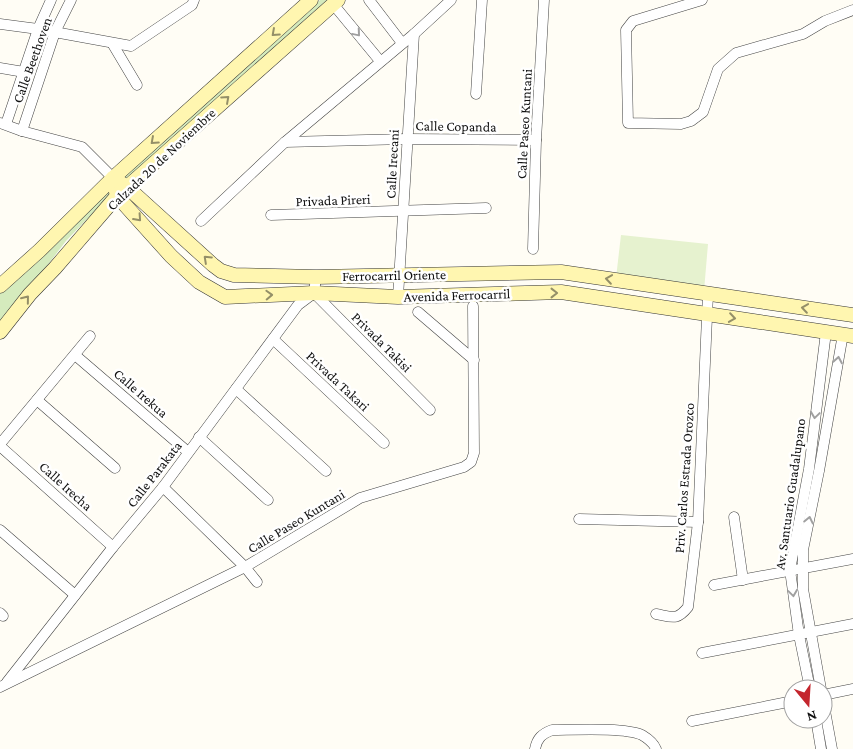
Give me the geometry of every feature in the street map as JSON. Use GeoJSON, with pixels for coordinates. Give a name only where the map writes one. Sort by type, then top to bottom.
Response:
{"type":"FeatureCollection","features":[{"type":"Feature","properties":{"kind":"main road","name":"Calzada 20 de Noviembre"},"geometry":{"type":"LineString","coordinates":[[0,286],[39,251],[113,178],[311,0]]}},
{"type":"Feature","properties":{"kind":"main road","name":"Calzada 20 de Noviembre"},"geometry":{"type":"LineString","coordinates":[[0,332],[30,294],[122,191],[335,2]]}},
{"type":"Feature","properties":{"kind":"main road","name":"Avenida Ferrocarril"},"geometry":{"type":"LineString","coordinates":[[113,178],[171,256],[199,282],[226,296],[314,293],[398,297],[561,292],[848,335]]}},
{"type":"Feature","properties":{"kind":"main road","name":"Ferrocarril Oriente"},"geometry":{"type":"LineString","coordinates":[[122,191],[186,240],[221,271],[234,275],[316,277],[561,272],[853,315]]}},
{"type":"Feature","properties":{"kind":"main road"},"geometry":{"type":"LineString","coordinates":[[171,256],[186,240]]}},
{"type":"Feature","properties":{"kind":"main road"},"geometry":{"type":"LineString","coordinates":[[529,293],[531,273]]}},
{"type":"Feature","properties":{"kind":"main road"},"geometry":{"type":"LineString","coordinates":[[630,303],[634,283]]}},
{"type":"Feature","properties":{"kind":"street","name":"Calle Beethoven"},"geometry":{"type":"LineString","coordinates":[[3,123],[24,72],[38,29],[51,0]]}},
{"type":"Feature","properties":{"kind":"street","name":"Calle Beethoven"},"geometry":{"type":"LineString","coordinates":[[22,131],[55,32],[71,0]]}},
{"type":"Feature","properties":{"kind":"street"},"geometry":{"type":"LineString","coordinates":[[369,0],[402,43]]}},
{"type":"Feature","properties":{"kind":"street"},"geometry":{"type":"LineString","coordinates":[[202,221],[285,142],[414,34],[451,0]]}},
{"type":"Feature","properties":{"kind":"street"},"geometry":{"type":"LineString","coordinates":[[476,94],[482,0]]}},
{"type":"Feature","properties":{"kind":"street","name":"Calle Paseo Kuntani"},"geometry":{"type":"LineString","coordinates":[[533,249],[536,140],[544,0]]}},
{"type":"Feature","properties":{"kind":"street"},"geometry":{"type":"LineString","coordinates":[[702,0],[633,21],[626,30],[628,123],[681,124],[691,121],[703,112],[718,68],[736,53],[803,34],[825,21],[853,10]]}},
{"type":"Feature","properties":{"kind":"street"},"geometry":{"type":"LineString","coordinates":[[335,2],[380,61]]}},
{"type":"Feature","properties":{"kind":"street"},"geometry":{"type":"LineString","coordinates":[[0,24],[131,46],[193,3]]}},
{"type":"Feature","properties":{"kind":"street","name":"Calle Irecani"},"geometry":{"type":"LineString","coordinates":[[398,297],[414,34]]}},
{"type":"Feature","properties":{"kind":"street"},"geometry":{"type":"LineString","coordinates":[[112,43],[137,85]]}},
{"type":"Feature","properties":{"kind":"street"},"geometry":{"type":"LineString","coordinates":[[0,68],[24,72]]}},
{"type":"Feature","properties":{"kind":"street"},"geometry":{"type":"LineString","coordinates":[[3,123],[22,131],[82,147],[113,178]]}},
{"type":"Feature","properties":{"kind":"street","name":"Calle Copanda"},"geometry":{"type":"LineString","coordinates":[[285,142],[407,139],[536,140]]}},
{"type":"Feature","properties":{"kind":"street","name":"Privada Pireri"},"geometry":{"type":"LineString","coordinates":[[271,216],[486,208]]}},
{"type":"Feature","properties":{"kind":"street"},"geometry":{"type":"LineString","coordinates":[[314,293],[316,277]]}},
{"type":"Feature","properties":{"kind":"street","name":"Calle Parakata"},"geometry":{"type":"LineString","coordinates":[[3,686],[163,487],[298,305],[314,293]]}},
{"type":"Feature","properties":{"kind":"street","name":"Privada Takisi"},"geometry":{"type":"LineString","coordinates":[[314,293],[430,410]]}},
{"type":"Feature","properties":{"kind":"street"},"geometry":{"type":"LineString","coordinates":[[707,314],[708,294]]}},
{"type":"Feature","properties":{"kind":"street","name":"Calle Paseo Kuntani"},"geometry":{"type":"LineString","coordinates":[[3,686],[245,568],[360,498],[464,467],[471,462],[474,453],[473,306]]}},
{"type":"Feature","properties":{"kind":"street"},"geometry":{"type":"LineString","coordinates":[[418,312],[474,360]]}},
{"type":"Feature","properties":{"kind":"street","name":"Priv. Carlos Estrada Orozco"},"geometry":{"type":"LineString","coordinates":[[656,614],[674,618],[681,615],[688,607],[698,522],[707,314]]}},
{"type":"Feature","properties":{"kind":"street","name":"Av. Santuario Guadalupano"},"geometry":{"type":"LineString","coordinates":[[819,679],[803,589],[803,550],[814,470],[826,332]]}},
{"type":"Feature","properties":{"kind":"street","name":"Av. Santuario Guadalupano"},"geometry":{"type":"LineString","coordinates":[[808,679],[799,635],[790,570],[833,387],[848,335]]}},
{"type":"Feature","properties":{"kind":"street"},"geometry":{"type":"LineString","coordinates":[[0,445],[90,336]]}},
{"type":"Feature","properties":{"kind":"street","name":"Privada Takari"},"geometry":{"type":"LineString","coordinates":[[272,338],[384,443]]}},
{"type":"Feature","properties":{"kind":"street","name":"Calle Irekua"},"geometry":{"type":"LineString","coordinates":[[76,354],[188,452]]}},
{"type":"Feature","properties":{"kind":"street"},"geometry":{"type":"LineString","coordinates":[[820,385],[833,387]]}},
{"type":"Feature","properties":{"kind":"street"},"geometry":{"type":"LineString","coordinates":[[236,389],[326,471]]}},
{"type":"Feature","properties":{"kind":"street"},"geometry":{"type":"LineString","coordinates":[[37,400],[115,468]]}},
{"type":"Feature","properties":{"kind":"street"},"geometry":{"type":"LineString","coordinates":[[200,437],[268,500]]}},
{"type":"Feature","properties":{"kind":"street","name":"Calle Irecha"},"geometry":{"type":"LineString","coordinates":[[0,445],[113,547]]}},
{"type":"Feature","properties":{"kind":"street"},"geometry":{"type":"LineString","coordinates":[[163,487],[257,582]]}},
{"type":"Feature","properties":{"kind":"street"},"geometry":{"type":"LineString","coordinates":[[734,517],[743,580]]}},
{"type":"Feature","properties":{"kind":"street"},"geometry":{"type":"LineString","coordinates":[[579,520],[698,522]]}},
{"type":"Feature","properties":{"kind":"street"},"geometry":{"type":"LineString","coordinates":[[0,530],[75,595]]}},
{"type":"Feature","properties":{"kind":"street"},"geometry":{"type":"LineString","coordinates":[[714,585],[853,559]]}},
{"type":"Feature","properties":{"kind":"street"},"geometry":{"type":"LineString","coordinates":[[702,653],[853,624]]}},
{"type":"Feature","properties":{"kind":"street"},"geometry":{"type":"LineString","coordinates":[[833,693],[853,689]]}},
{"type":"Feature","properties":{"kind":"street"},"geometry":{"type":"LineString","coordinates":[[692,721],[783,703]]}},
{"type":"Feature","properties":{"kind":"street"},"geometry":{"type":"LineString","coordinates":[[818,729],[821,749]]}},
{"type":"Feature","properties":{"kind":"street"},"geometry":{"type":"LineString","coordinates":[[828,729],[832,749]]}},
{"type":"Feature","properties":{"kind":"street"},"geometry":{"type":"LineString","coordinates":[[535,749],[541,735],[552,730],[626,731],[643,736],[656,749]]}},
{"type":"Feature","properties":{"kind":"green space"},"geometry":{"type":"Polygon","coordinates":[[[320,0],[333,0],[127,181],[122,174],[320,0]]]}},
{"type":"Feature","properties":{"kind":"green space"},"geometry":{"type":"Polygon","coordinates":[[[105,188],[112,193],[66,241],[0,327],[0,291],[105,188]]]}},
{"type":"Feature","properties":{"kind":"green space"},"geometry":{"type":"Polygon","coordinates":[[[621,235],[708,244],[704,291],[616,278],[621,235]]]}}]}
